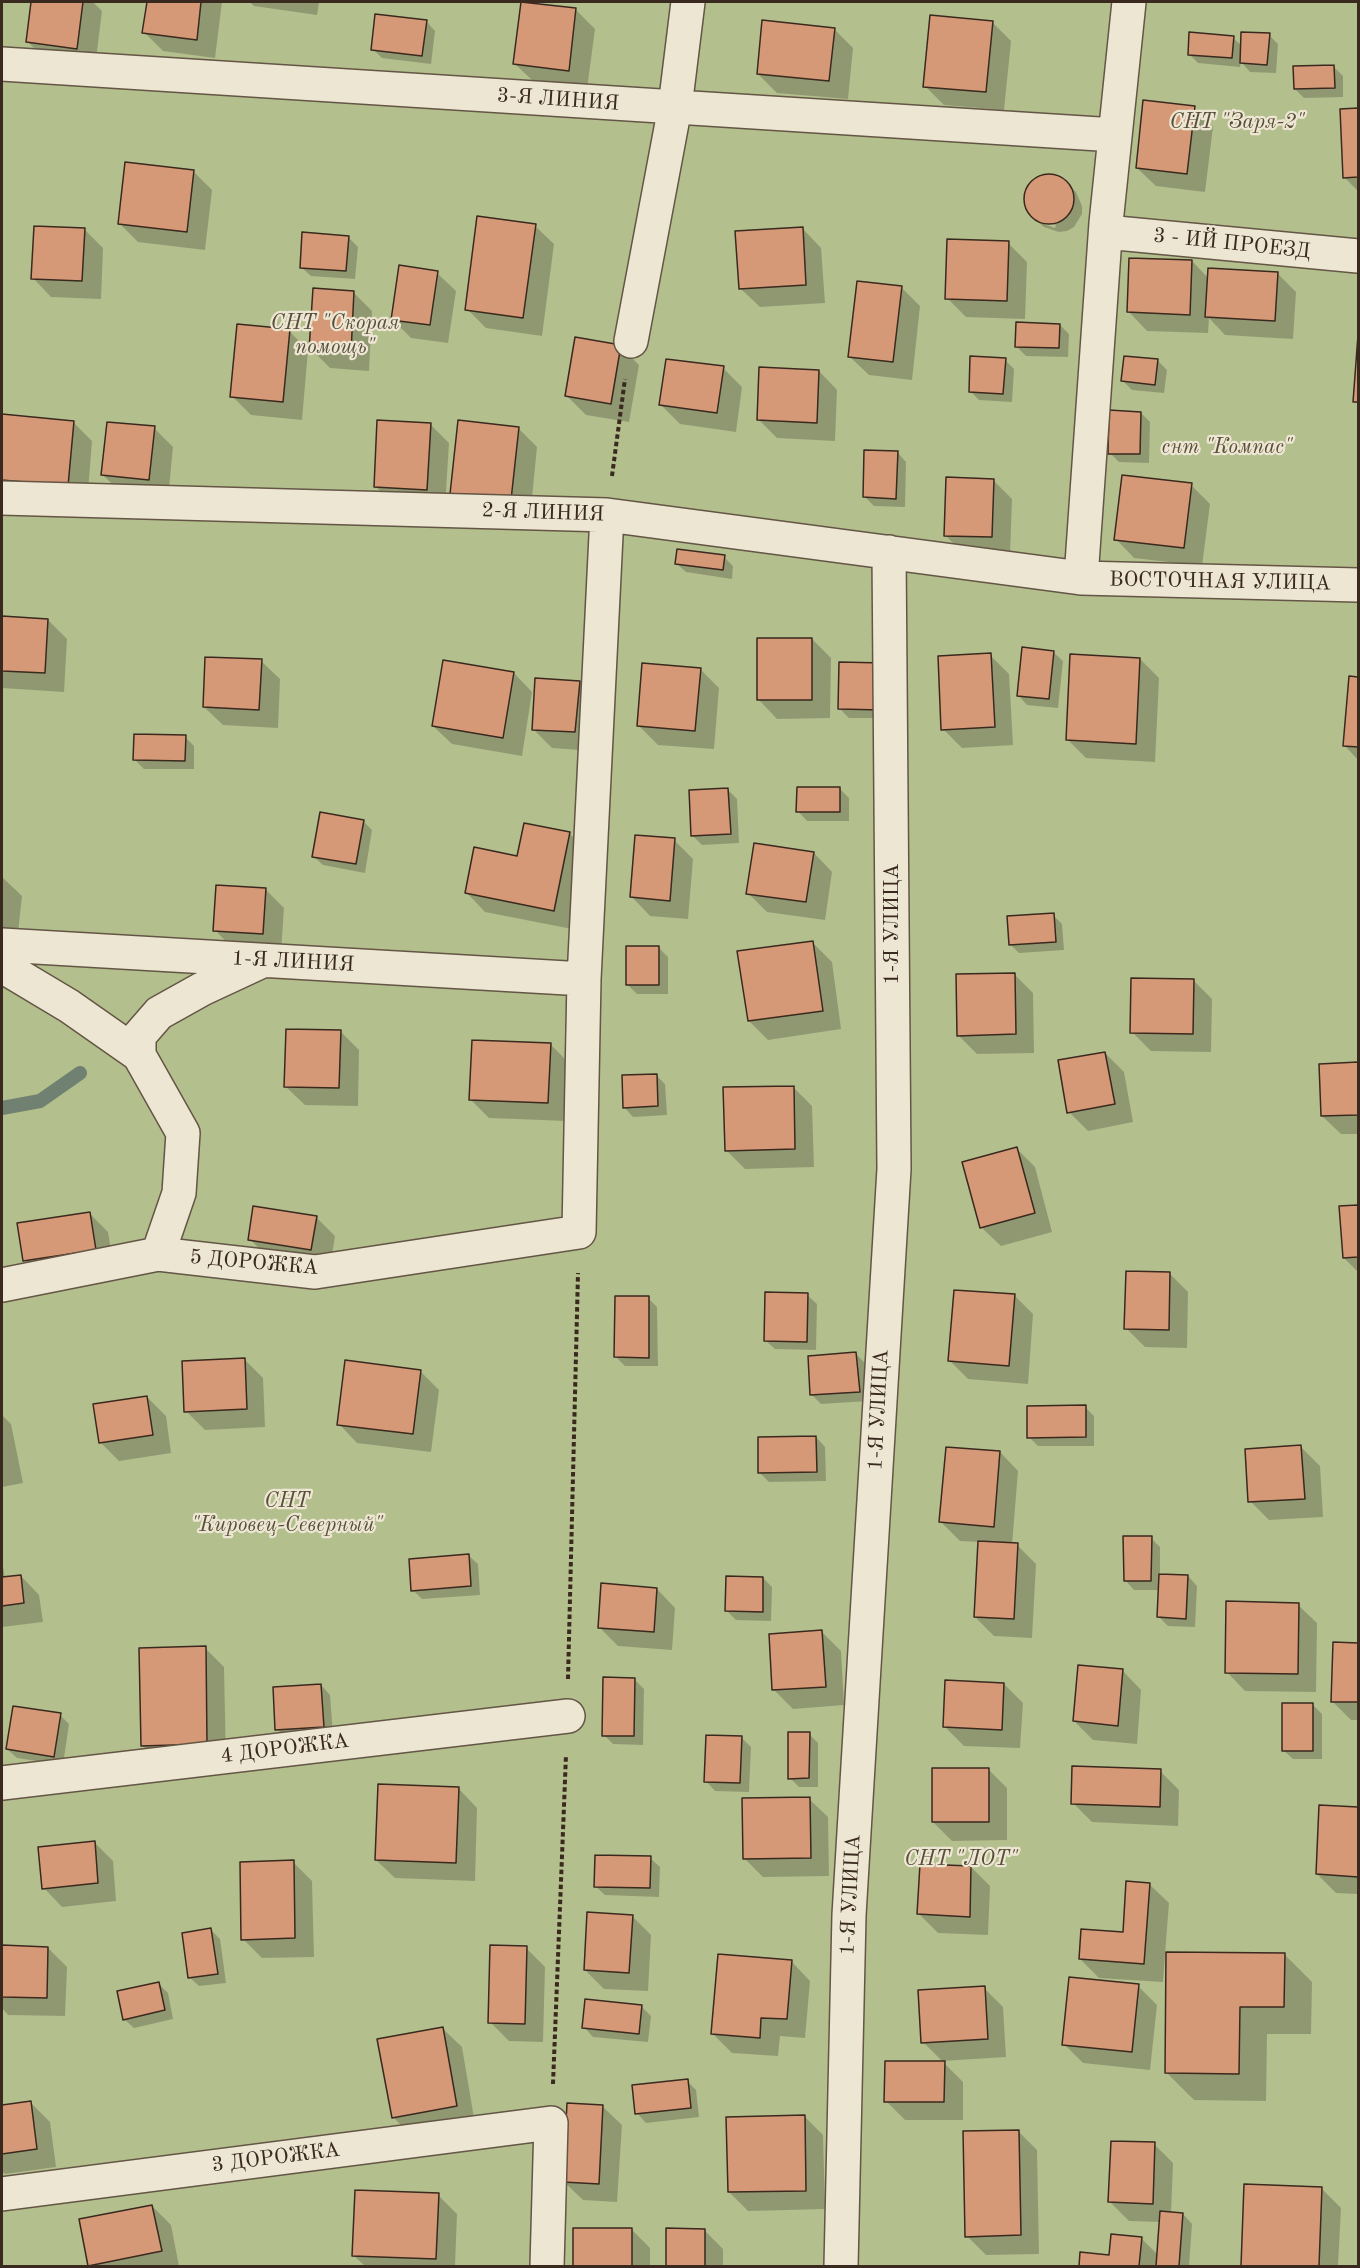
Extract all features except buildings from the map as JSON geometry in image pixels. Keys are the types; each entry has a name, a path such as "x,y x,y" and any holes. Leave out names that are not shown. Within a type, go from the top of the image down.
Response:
{"street":[{"path":"631,341 675,107 688,2"},
{"path":"1081,578 1106,232 1128,2"},
{"name":"3-Я ЛИНИЯ","path":"2,64 1115,135"},
{"name":"3 - ИЙ ПРОЕЗД","path":"1106,232 1359,256"},
{"name":"2-Я ЛИНИЯ","path":"2,498 607,515 1081,578"},
{"path":"584,979 607,515"},
{"name":"1-Я УЛИЦА","path":"841,2266 849,1915 894,1169 889,552"},
{"name":"ВОСТОЧНАЯ УЛИЦА","path":"1081,578 1359,585"},
{"name":"1-Я ЛИНИЯ","path":"2,945 584,979"},
{"path":"139,1055 139,1036 159,1012 264,960"},
{"path":"2,966 69,1006 139,1055 183,1133 179,1193 158,1254"},
{"name":"5 ДОРОЖКА","path":"2,1285 158,1254 315,1272 579,1232 584,979"},
{"name":"4 ДОРОЖКА","path":"2,1783 568,1716"},
{"name":"3 ДОРОЖКА","path":"2,2194 551,2123 547,2266"}],"path":[{"path":"607,515 631,341"}],"green space":[{"path":"2,2 1358,2 1358,2266 2,2266"}],"waterway":[{"path":"2,1108 40,1101 80,1073"}],"park label":[{"name":"СНТ \"Заря-2\"","path":"1237,122"},
{"name":"СНТ \"Скорая помощь\"","path":"335,335"},
{"name":"снт \"Компас\"","path":"1227,447"},
{"name":"СНТ \"Кировец-Северный\"","path":"287,1513"},
{"name":"СНТ \"ЛОТ\"","path":"961,1859"}]}
